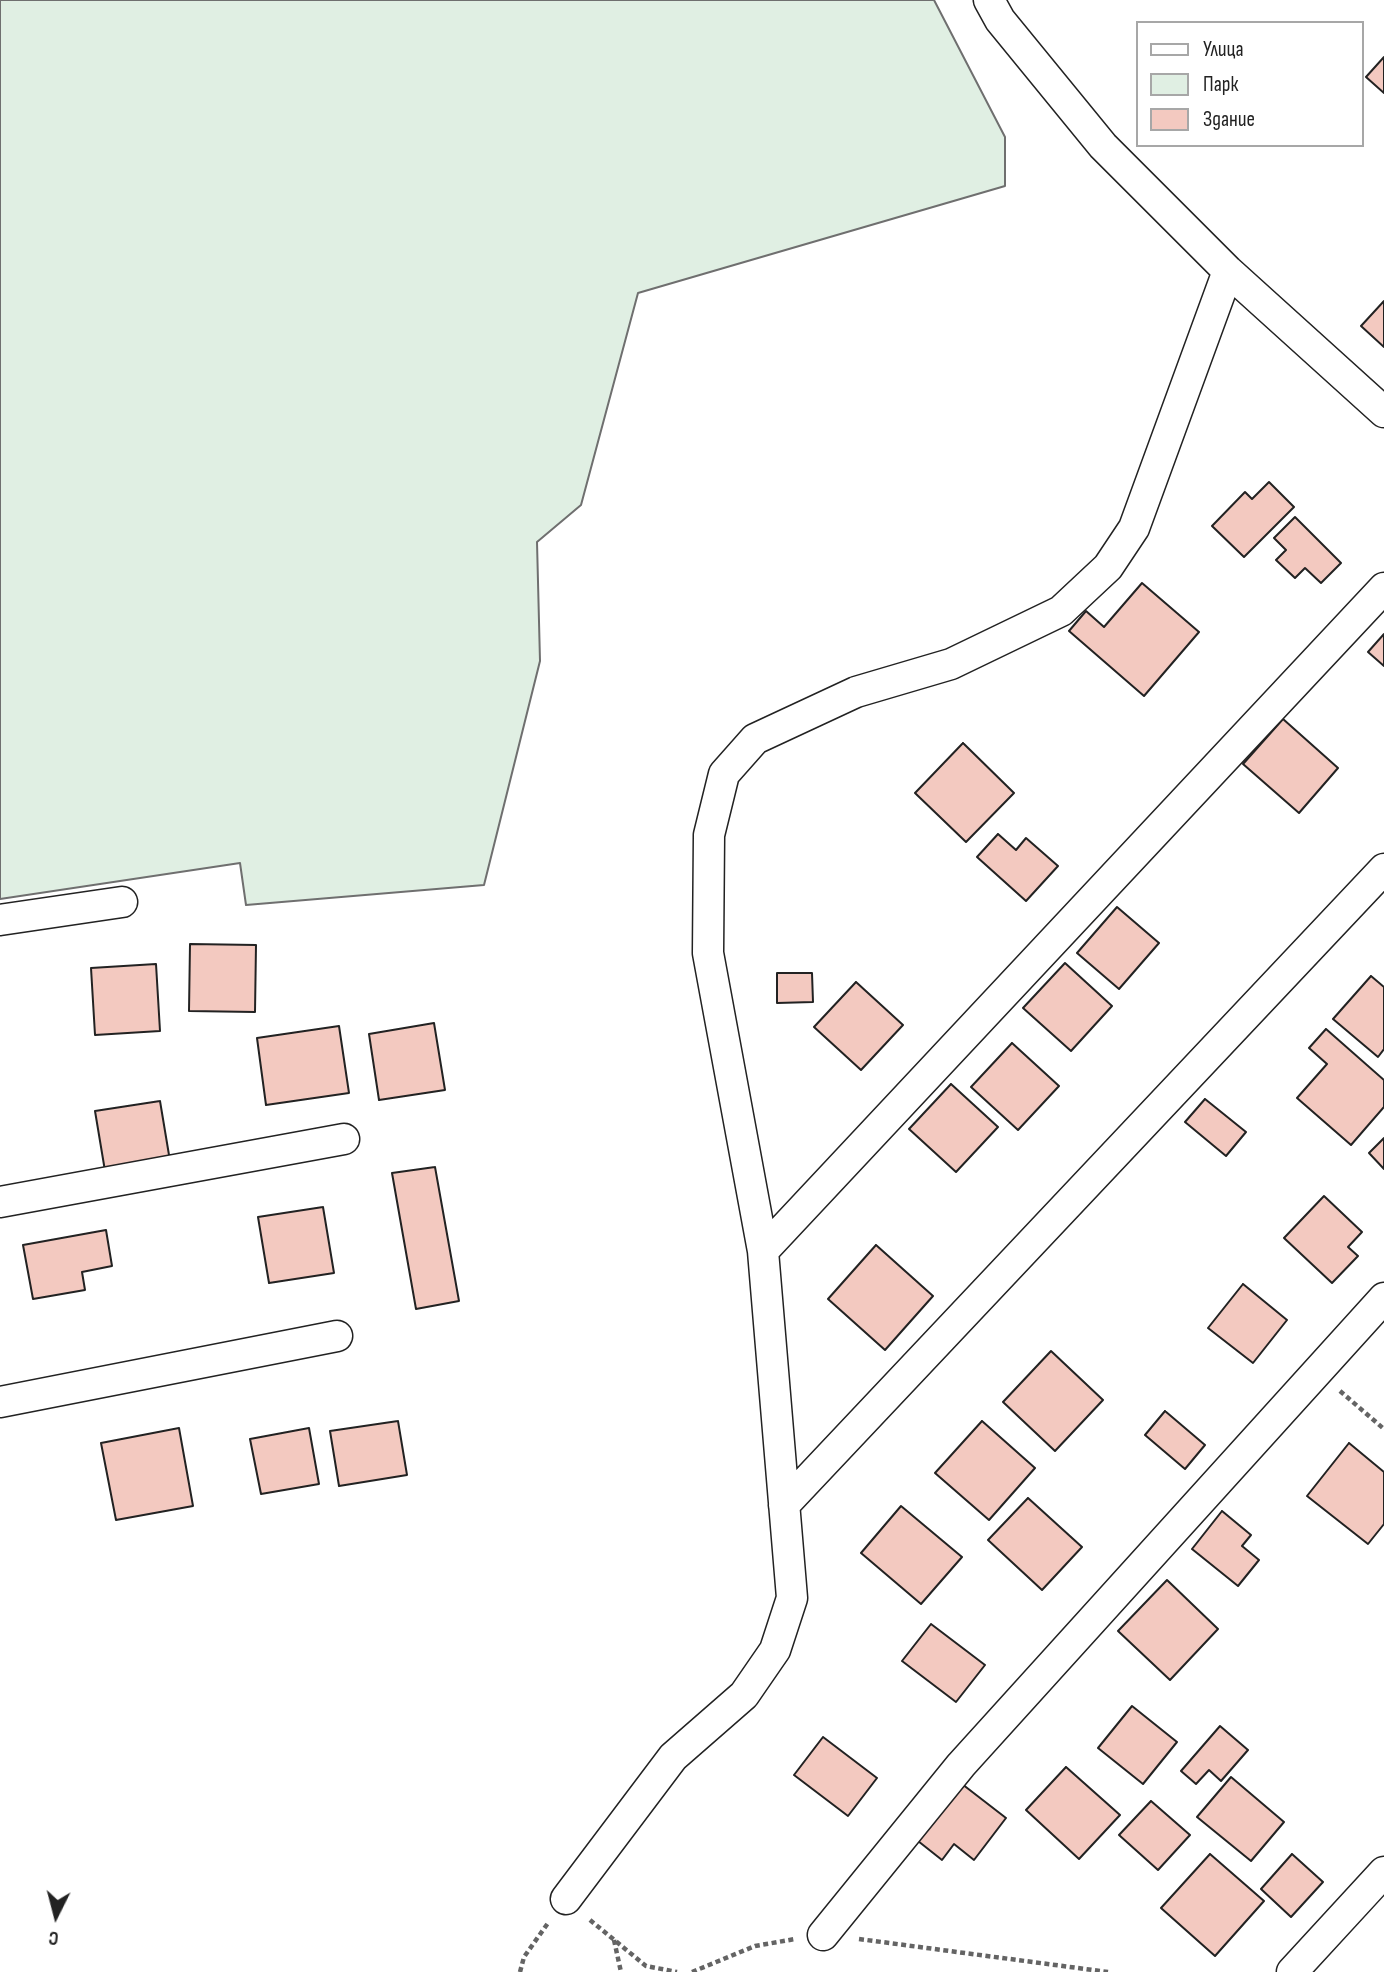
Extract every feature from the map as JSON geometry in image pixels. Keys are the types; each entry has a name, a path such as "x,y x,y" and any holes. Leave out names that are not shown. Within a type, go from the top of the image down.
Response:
{"street":[{"path":"989,0 1000,20 1103,146 1228,271 1384,412"},
{"path":"566,1899 673,1757 744,1695 775,1650 792,1598 763,1251 708,953 709,835 724,774 755,739 856,692 951,664 1061,611 1108,567 1134,528 1228,271"},
{"path":"763,1251 1384,589"},
{"path":"784,1505 1384,869"},
{"path":"0,920 122,902"},
{"path":"0,1202 344,1139"},
{"path":"823,1935 961,1765 1384,1298"},
{"path":"0,1402 337,1336"},
{"path":"1292,1972 1384,1872"}],"path":[{"path":"1317,1371 1384,1429"},
{"path":"520,1972 524,1957 566,1899 646,1966 677,1972"},
{"path":"692,1972 755,1946 823,1935 1108,1972"},
{"path":"613,1939 621,1972"}],"green space":[{"path":"0,0 934,0 1005,137 1005,186 638,293 581,505 537,542 540,661 484,885 246,905 240,863 0,899"}],"building":[{"path":"1384,57 1384,93 1366,77"},
{"path":"1384,301 1384,347 1361,326"},
{"path":"1269,482 1294,507 1244,557 1212,526 1245,492 1252,499"},
{"path":"1295,517 1341,563 1321,583 1305,568 1295,578 1276,560 1286,550 1274,538"},
{"path":"1142,583 1199,632 1144,696 1069,631 1086,611 1104,627"},
{"path":"1384,634 1384,666 1368,652"},
{"path":"1283,719 1338,768 1299,813 1243,764"},
{"path":"963,743 1014,793 966,842 915,793"},
{"path":"998,834 1016,850 1026,838 1058,866 1026,901 977,857"},
{"path":"1117,907 1159,943 1119,989 1077,953"},
{"path":"190,944 256,945 255,1012 189,1011"},
{"path":"1065,963 1112,1006 1071,1051 1023,1008"},
{"path":"156,964 160,1031 95,1035 91,968"},
{"path":"777,973 812,973 813,1002 777,1003"},
{"path":"1371,976 1384,987 1384,1049 1378,1057 1333,1019"},
{"path":"856,982 903,1025 861,1070 814,1027"},
{"path":"434,1023 445,1090 379,1100 369,1034"},
{"path":"339,1026 349,1093 266,1105 257,1038"},
{"path":"1326,1029 1384,1080 1384,1107 1351,1145 1297,1098 1327,1064 1309,1048"},
{"path":"1012,1043 1059,1086 1018,1130 971,1087"},
{"path":"951,1084 998,1127 956,1172 909,1129"},
{"path":"1205,1099 1246,1132 1226,1156 1185,1122"},
{"path":"160,1101 170,1161 105,1171 95,1111"},
{"path":"1384,1138 1384,1169 1369,1153"},
{"path":"435,1167 459,1301 416,1309 392,1173"},
{"path":"1324,1196 1362,1232 1348,1247 1358,1256 1332,1283 1284,1238"},
{"path":"323,1207 334,1273 269,1283 258,1217"},
{"path":"106,1230 112,1266 82,1272 85,1290 33,1299 23,1245"},
{"path":"876,1245 933,1296 885,1350 828,1299"},
{"path":"1243,1284 1287,1320 1253,1363 1208,1328"},
{"path":"1051,1351 1103,1400 1055,1451 1003,1402"},
{"path":"1165,1411 1205,1445 1185,1469 1145,1435"},
{"path":"398,1421 407,1475 339,1486 330,1431"},
{"path":"982,1421 1035,1468 989,1520 935,1473"},
{"path":"179,1428 193,1506 116,1520 101,1443"},
{"path":"309,1428 319,1484 261,1494 250,1439"},
{"path":"1349,1443 1384,1472 1384,1524 1368,1544 1307,1496"},
{"path":"1028,1498 1082,1547 1042,1590 988,1540"},
{"path":"901,1506 962,1557 921,1604 861,1553"},
{"path":"1222,1511 1251,1535 1242,1546 1259,1560 1238,1586 1192,1549"},
{"path":"1167,1580 1218,1629 1170,1680 1118,1631"},
{"path":"931,1624 985,1665 956,1702 902,1661"},
{"path":"1132,1706 1177,1742 1143,1784 1098,1748"},
{"path":"1220,1726 1248,1750 1221,1781 1209,1770 1196,1784 1181,1771"},
{"path":"823,1737 877,1778 848,1816 794,1775"},
{"path":"1066,1767 1120,1815 1079,1859 1026,1810"},
{"path":"1231,1777 1284,1822 1251,1861 1197,1817"},
{"path":"962,1784 1006,1818 974,1860 954,1844 942,1860 918,1841"},
{"path":"1151,1801 1190,1835 1158,1870 1119,1835"},
{"path":"1210,1854 1264,1901 1215,1956 1161,1908"},
{"path":"1292,1854 1323,1882 1291,1917 1261,1889"}]}
